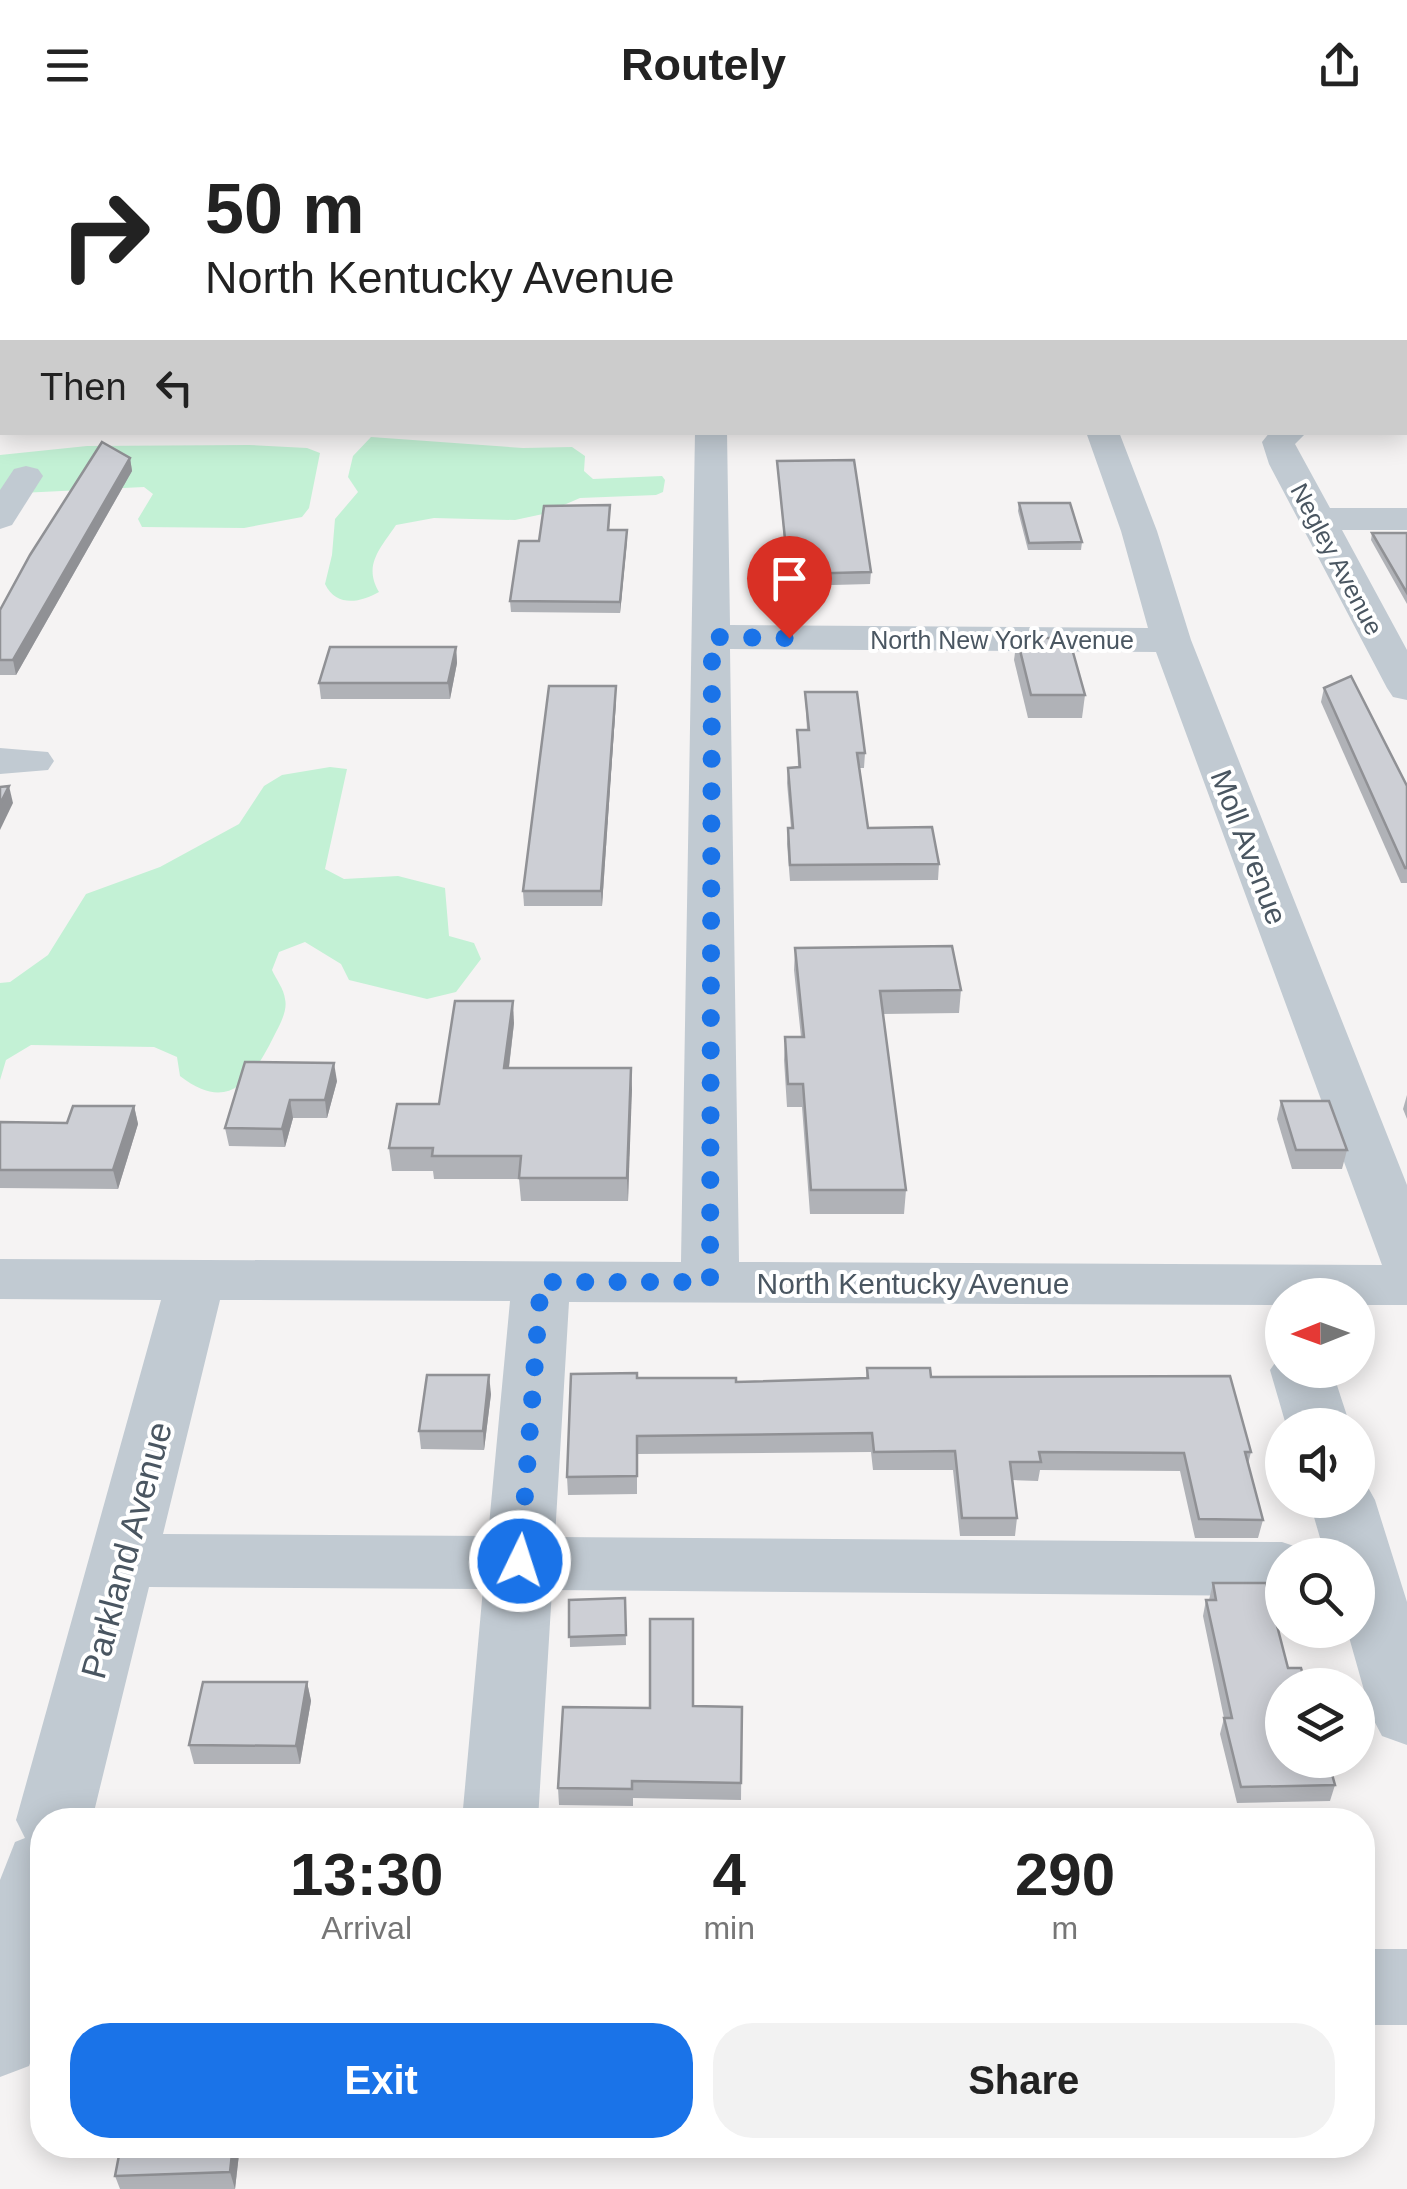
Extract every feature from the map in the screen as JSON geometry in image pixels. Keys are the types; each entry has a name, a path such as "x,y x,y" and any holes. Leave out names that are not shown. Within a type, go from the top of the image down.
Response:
{"street":[{"path":"710,1282 711,435"},
{"name":"Moll Avenue","path":"1103,435 1139,531 1172,640 1407,1258"},
{"name":"Negley Avenue","path":"1287,435 1278,442 1286,464 1391,630 1407,688"},
{"path":"0,518 26,476"},
{"path":"1319,519 1407,519"},
{"name":"North New York Avenue","path":"712,637 1172,640"},
{"name":"North Kentucky Avenue","path":"0,1279 710,1282 1265,1298"},
{"name":"Parkland Avenue","path":"57,1808 196,1280"},
{"path":"501,1808 541,1282"},
{"name":"North Kentucky Avenue","path":"1375,1289 1407,1286"},
{"path":"1351,1518 1376,1570 1407,1714"},
{"path":"125,1560 1265,1569"},
{"path":"0,2038 30,1915"},
{"path":"1375,1987 1407,1987"}],"green space":[{"path":"371,437 523,448 572,447 585,456 584,471 593,479 662,476 663,492 580,498 543,514 515,520 434,518 396,525 373,565 379,592 364,599 342,600 325,584 335,519 358,492 348,477 353,456"},
{"path":"87,446 307,448 320,453 309,508 302,517 244,528 142,527 138,519 153,494 144,487 0,494 0,455"},
{"path":"330,767 347,769 325,869 344,879 398,876 445,888 449,936 474,943 481,959 456,992 427,999 349,980 341,964 305,942 279,952 272,970 284,995 284,1013 257,1066 237,1087 212,1092 197,1087 180,1076 177,1057 154,1047 31,1045 6,1060 0,1080 0,983 10,982 48,955 86,894 160,867 239,824 264,786 282,775"}],"building":[{"path":"102,442 130,458 13,660 0,660 0,610"},
{"path":"854,460 871,572 796,574 791,539 785,539 777,461"},
{"path":"1019,503 1070,503 1082,542 1029,543"},
{"path":"610,505 608,530 627,530 620,602 510,601 519,541 539,541 544,506"},
{"path":"1372,533 1407,533 1407,593"},
{"path":"1017,638 1069,638 1085,695 1031,695"},
{"path":"330,647 456,647 448,683 319,683"},
{"path":"1351,676 1407,786 1407,868 1324,688"},
{"path":"549,686 616,686 601,891 523,891"},
{"path":"805,692 857,692 865,753 857,753 868,828 932,827 939,864 790,865 788,828 793,828 788,768 800,767 797,730 809,730"},
{"path":"9,786 0,804 0,787"},
{"path":"952,946 961,990 880,991 906,1190 811,1190 803,1084 788,1084 785,1037 804,1037 795,948"},
{"path":"455,1001 513,1001 504,1068 631,1068 627,1178 519,1178 521,1156 432,1156 433,1148 389,1148 397,1104 439,1104"},
{"path":"245,1062 334,1063 325,1100 290,1100 282,1129 225,1128"},
{"path":"1281,1101 1329,1101 1347,1150 1296,1150"},
{"path":"73,1106 134,1106 113,1170 0,1170 0,1122 67,1123"},
{"path":"867,1368 930,1368 931,1377 1230,1376 1251,1452 1245,1452 1263,1520 1199,1519 1184,1453 1039,1452 1041,1462 1010,1462 1017,1518 962,1518 955,1451 874,1452 872,1433 637,1436 637,1476 567,1477 571,1374 637,1373 637,1378 736,1378 736,1382 868,1378"},
{"path":"427,1375 489,1375 483,1431 419,1431"},
{"path":"1213,1583 1265,1583 1265,1648 1283,1648 1288,1668 1265,1668 1265,1778 1333,1778 1335,1785 1241,1787 1224,1718 1232,1718 1206,1600 1216,1600"},
{"path":"625,1598 626,1635 569,1637 569,1600"},
{"path":"650,1619 693,1619 693,1706 742,1707 741,1783 632,1781 632,1789 558,1788 563,1707 650,1708"},
{"path":"203,1682 307,1682 296,1746 189,1745"},
{"path":"118,2158 232,2158 230,2172 115,2176"}],"route":[{"path":"520,1561 541,1282 710,1282 712,637 789,638"}]}
